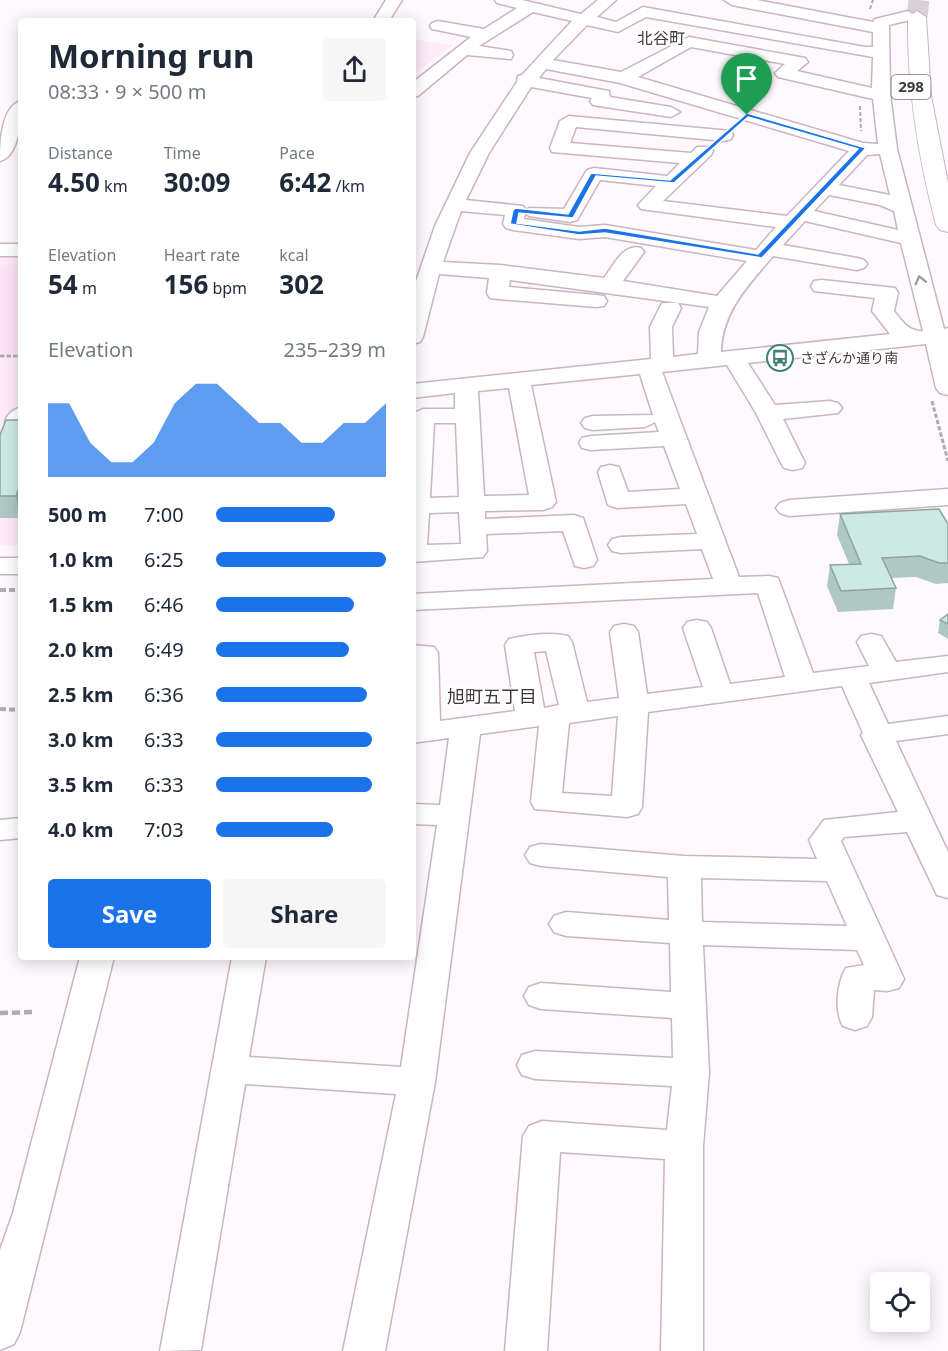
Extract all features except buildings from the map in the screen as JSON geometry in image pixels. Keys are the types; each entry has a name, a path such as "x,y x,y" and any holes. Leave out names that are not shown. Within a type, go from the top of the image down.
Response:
{"highway":[{"name":"298","path":"916,8 921,104 940,174 948,225"}],"street":[{"path":"383,18 394,0"},
{"path":"503,0 618,27 643,12"},
{"path":"732,0 881,29"},
{"path":"416,323 434,258 455,205 483,148 524,80 582,20 605,2 643,12 881,52"},
{"path":"416,89 463,49 530,7"},
{"path":"916,8 881,22 881,94 888,149 932,337 948,388"},
{"path":"438,34 456,29 485,34"},
{"path":"623,78 689,42 799,62 784,73 859,92 881,94"},
{"path":"463,49 505,55"},
{"path":"548,56 601,58"},
{"path":"548,56 862,148 888,149"},
{"path":"524,80 603,95 599,101 671,112"},
{"path":"0,99 18,103"},
{"path":"0,155 18,111"},
{"path":"747,115 648,205 796,218 890,236 910,237"},
{"path":"696,159 559,148 569,121 724,135"},
{"path":"709,360 710,332 722,303 763,253 862,148"},
{"path":"455,205 570,216 594,174 672,182"},
{"path":"825,188 886,200 903,208"},
{"path":"516,210 513,224 579,233 605,231 857,264"},
{"path":"0,250 18,250"},
{"path":"604,293 634,252"},
{"path":"434,258 500,271 549,277 604,293"},
{"path":"434,258 563,260 549,277"},
{"path":"500,271 498,293 604,293 722,303"},
{"path":"822,286 887,293 883,311 897,329 932,337"},
{"path":"670,308 661,327 656,365 669,429 729,585"},
{"path":"416,391 932,337"},
{"path":"733,357 768,413 793,463"},
{"path":"472,516 543,502 519,381"},
{"path":"416,554 474,551 466,386"},
{"path":"768,413 830,408"},
{"path":"0,411 18,412"},
{"path":"18,415 13,420 13,428 18,430"},
{"path":"416,525 423,416 468,416"},
{"path":"592,433 669,429"},
{"path":"610,472 616,500 694,496"},
{"path":"789,508 948,496"},
{"path":"418,506 472,516 574,523 584,560"},
{"path":"621,545 711,541"},
{"path":"0,566 18,566"},
{"path":"416,602 769,584 801,681"},
{"path":"698,628 718,692"},
{"path":"554,714 546,801 627,807 634,703 624,632"},
{"path":"871,642 886,671"},
{"path":"416,653 424,652 419,733 801,681 852,677 948,664"},
{"path":"852,677 876,735 948,886"},
{"path":"364,1351 417,1082 466,726"},
{"path":"876,735 948,726"},
{"path":"416,814 454,816"},
{"path":"855,1017 858,977 887,979 825,840 835,827 918,821"},
{"path":"0,830 18,828"},
{"path":"541,855 684,867 840,870"},
{"path":"682,1351 684,1146 691,1073 684,867"},
{"path":"566,924 688,933 870,939"},
{"path":"0,1332 12,1232 34,1202 97,960"},
{"path":"179,1351 248,960"},
{"path":"541,996 689,1006"},
{"path":"535,1065 691,1073"},
{"path":"229,1069 417,1082"},
{"path":"526,1351 542,1136 684,1146"}],"path":[{"path":"0,356 18,356"},
{"path":"0,590 18,590"},
{"path":"0,709 18,710"},
{"path":"0,1013 33,1012"}],"shaded area":[{"path":"416,39 452,45 416,74"},
{"path":"0,256 18,256 18,546 0,545"},
{"path":"18,264 18,353 0,353 0,265"}],"tunnel":[{"path":"917,17 919,0"}],"place":[{"name":"さざんか通り南","path":"780,358"}],"district":[{"name":"北谷町","path":"661,38"},
{"name":"旭町五丁目","path":"492,697"}],"route":[{"path":"747,115 862,148 760,257 605,231 579,233 513,224 516,210 570,216 594,174 672,182 747,115"}]}
